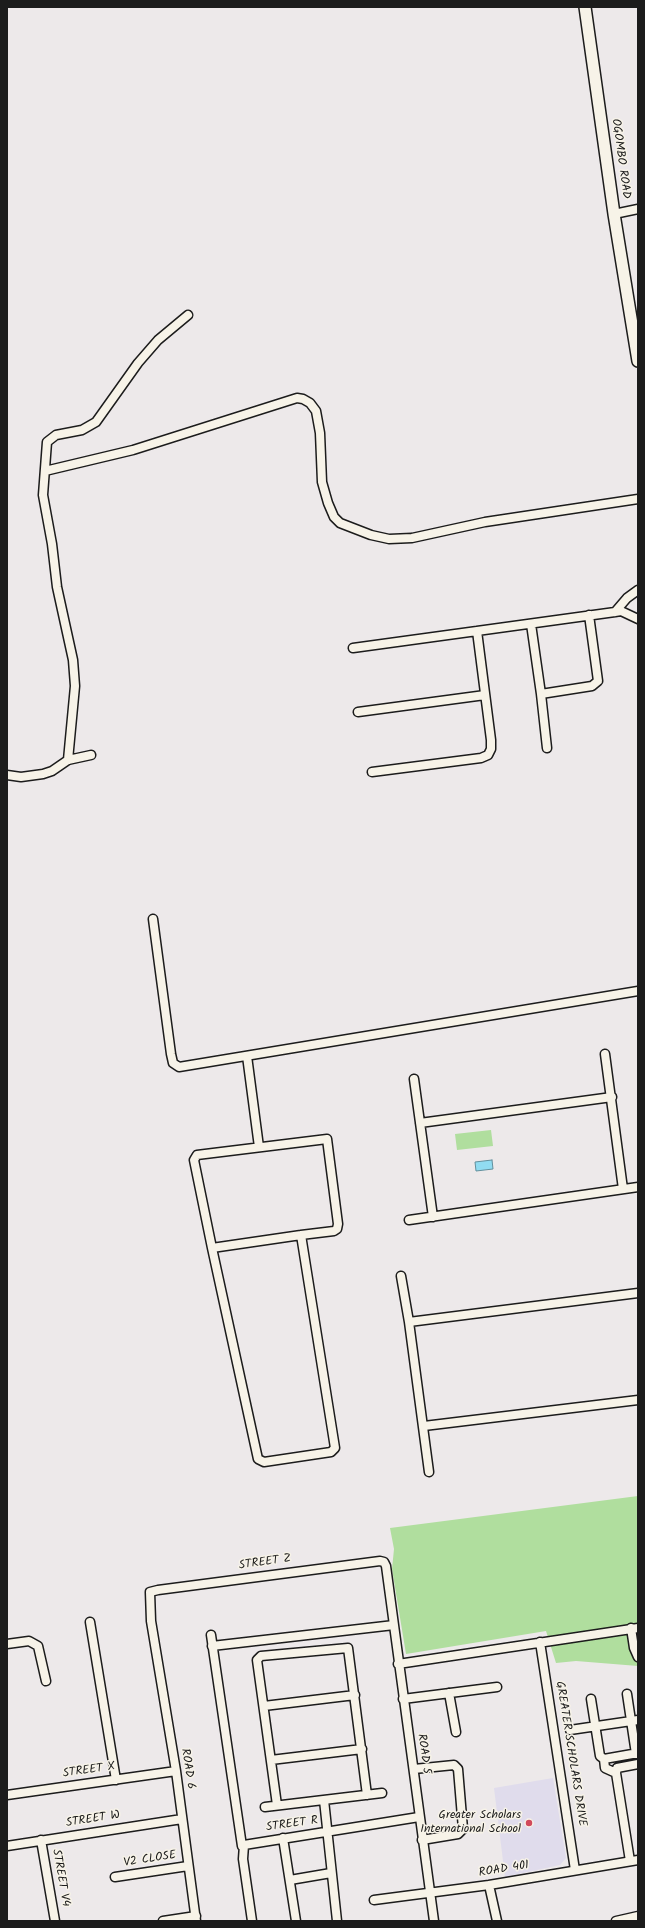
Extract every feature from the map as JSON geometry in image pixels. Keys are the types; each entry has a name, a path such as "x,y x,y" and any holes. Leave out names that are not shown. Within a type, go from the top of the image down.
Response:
{"main road":[{"name":"OGOMBO ROAD","path":"585,7 614,214 638,361"}],"street":[{"path":"614,214 638,209"},
{"path":"68,760 75,686 73,660 57,587 52,544 43,496 45,451 47,442 49,438 62,433 82,430 96,422 138,363 158,340 188,316"},
{"path":"45,471 133,450 297,398 303,399 310,403 316,411 320,433 322,482 334,517 340,523 366,533 389,539 412,538 485,522 638,499"},
{"path":"615,612 627,598 638,590"},
{"path":"353,648 621,611 638,619"},
{"path":"541,694 596,684 598,677 589,615"},
{"path":"531,624 548,748"},
{"path":"372,772 481,758 488,755 491,749 491,740 478,631"},
{"path":"358,712 485,694"},
{"path":"7,775 21,777 43,774 52,771 68,760 91,755"},
{"path":"153,919 170,1045 175,1065 182,1067 638,991"},
{"path":"605,1054 612,1097 622,1189"},
{"path":"247,1056 259,1147"},
{"path":"414,1079 433,1217"},
{"path":"420,1123 612,1097"},
{"path":"212,1248 301,1235 334,1231 337,1229 338,1224 328,1141 325,1138 197,1155 194,1160 212,1248 258,1459 264,1462 331,1452 335,1448 301,1235"},
{"path":"409,1220 638,1187"},
{"path":"401,1276 424,1426 429,1472"},
{"path":"409,1322 638,1293"},
{"path":"424,1426 638,1400"},
{"name":"STREET Z","path":"151,1621 149,1594 151,1591 343,1565 380,1561 384,1562 390,1590"},
{"name":"ROAD 5","path":"390,1590 398,1664 434,1921"},
{"name":"ROAD 6","path":"151,1621 176,1771 196,1918"},
{"path":"90,1622 116,1780"},
{"path":"212,1646 394,1625"},
{"path":"398,1664 634,1628 634,1648 638,1657"},
{"path":"211,1635 252,1921"},
{"path":"7,1644 29,1641 38,1646 46,1681"},
{"name":"GREATER SCHOLARS DRIVE","path":"540,1642 575,1870"},
{"path":"277,1805 257,1660 260,1656 345,1646 349,1650 367,1795"},
{"path":"403,1699 497,1687"},
{"path":"449,1693 456,1732"},
{"path":"604,1759 637,1753 634,1720 627,1694"},
{"path":"264,1706 355,1695"},
{"path":"591,1699 600,1756 604,1759 605,1768 616,1773"},
{"path":"570,1730 634,1720"},
{"path":"271,1760 362,1749"},
{"path":"634,1861 616,1773 617,1768 638,1764"},
{"path":"414,1770 454,1765 458,1769 463,1828 458,1834 422,1840"},
{"name":"STREET X","path":"7,1796 176,1771"},
{"path":"265,1807 382,1793"},
{"path":"324,1800 337,1921"},
{"name":"STREET R","path":"242,1846 283,1838 420,1817"},
{"name":"STREET W","path":"7,1846 182,1819"},
{"path":"283,1838 296,1921"},
{"name":"STREET V4","path":"41,1840 55,1921"},
{"name":"ROAD 401","path":"374,1900 489,1885 634,1861"},
{"name":"V2 CLOSE","path":"115,1877 188,1866"},
{"path":"290,1880 332,1873"},
{"path":"489,1885 497,1921"},
{"path":"616,1921 638,1916"},
{"path":"163,1921 196,1918"}],"shaded area":[{"name":"Greater Scholars International School","path":"553,1778 566,1858 560,1865 505,1877 494,1788"}],"green space":[{"path":"491,1130 493,1146 457,1150 455,1134"},
{"path":"638,1496 638,1666 576,1661 556,1663 546,1631 406,1654 392,1569 394,1549 390,1528"}],"water":[{"path":"492,1160 493,1169 476,1171 475,1162"}],"place":[{"name":"Greater Scholars International School","path":"529,1823"}]}
